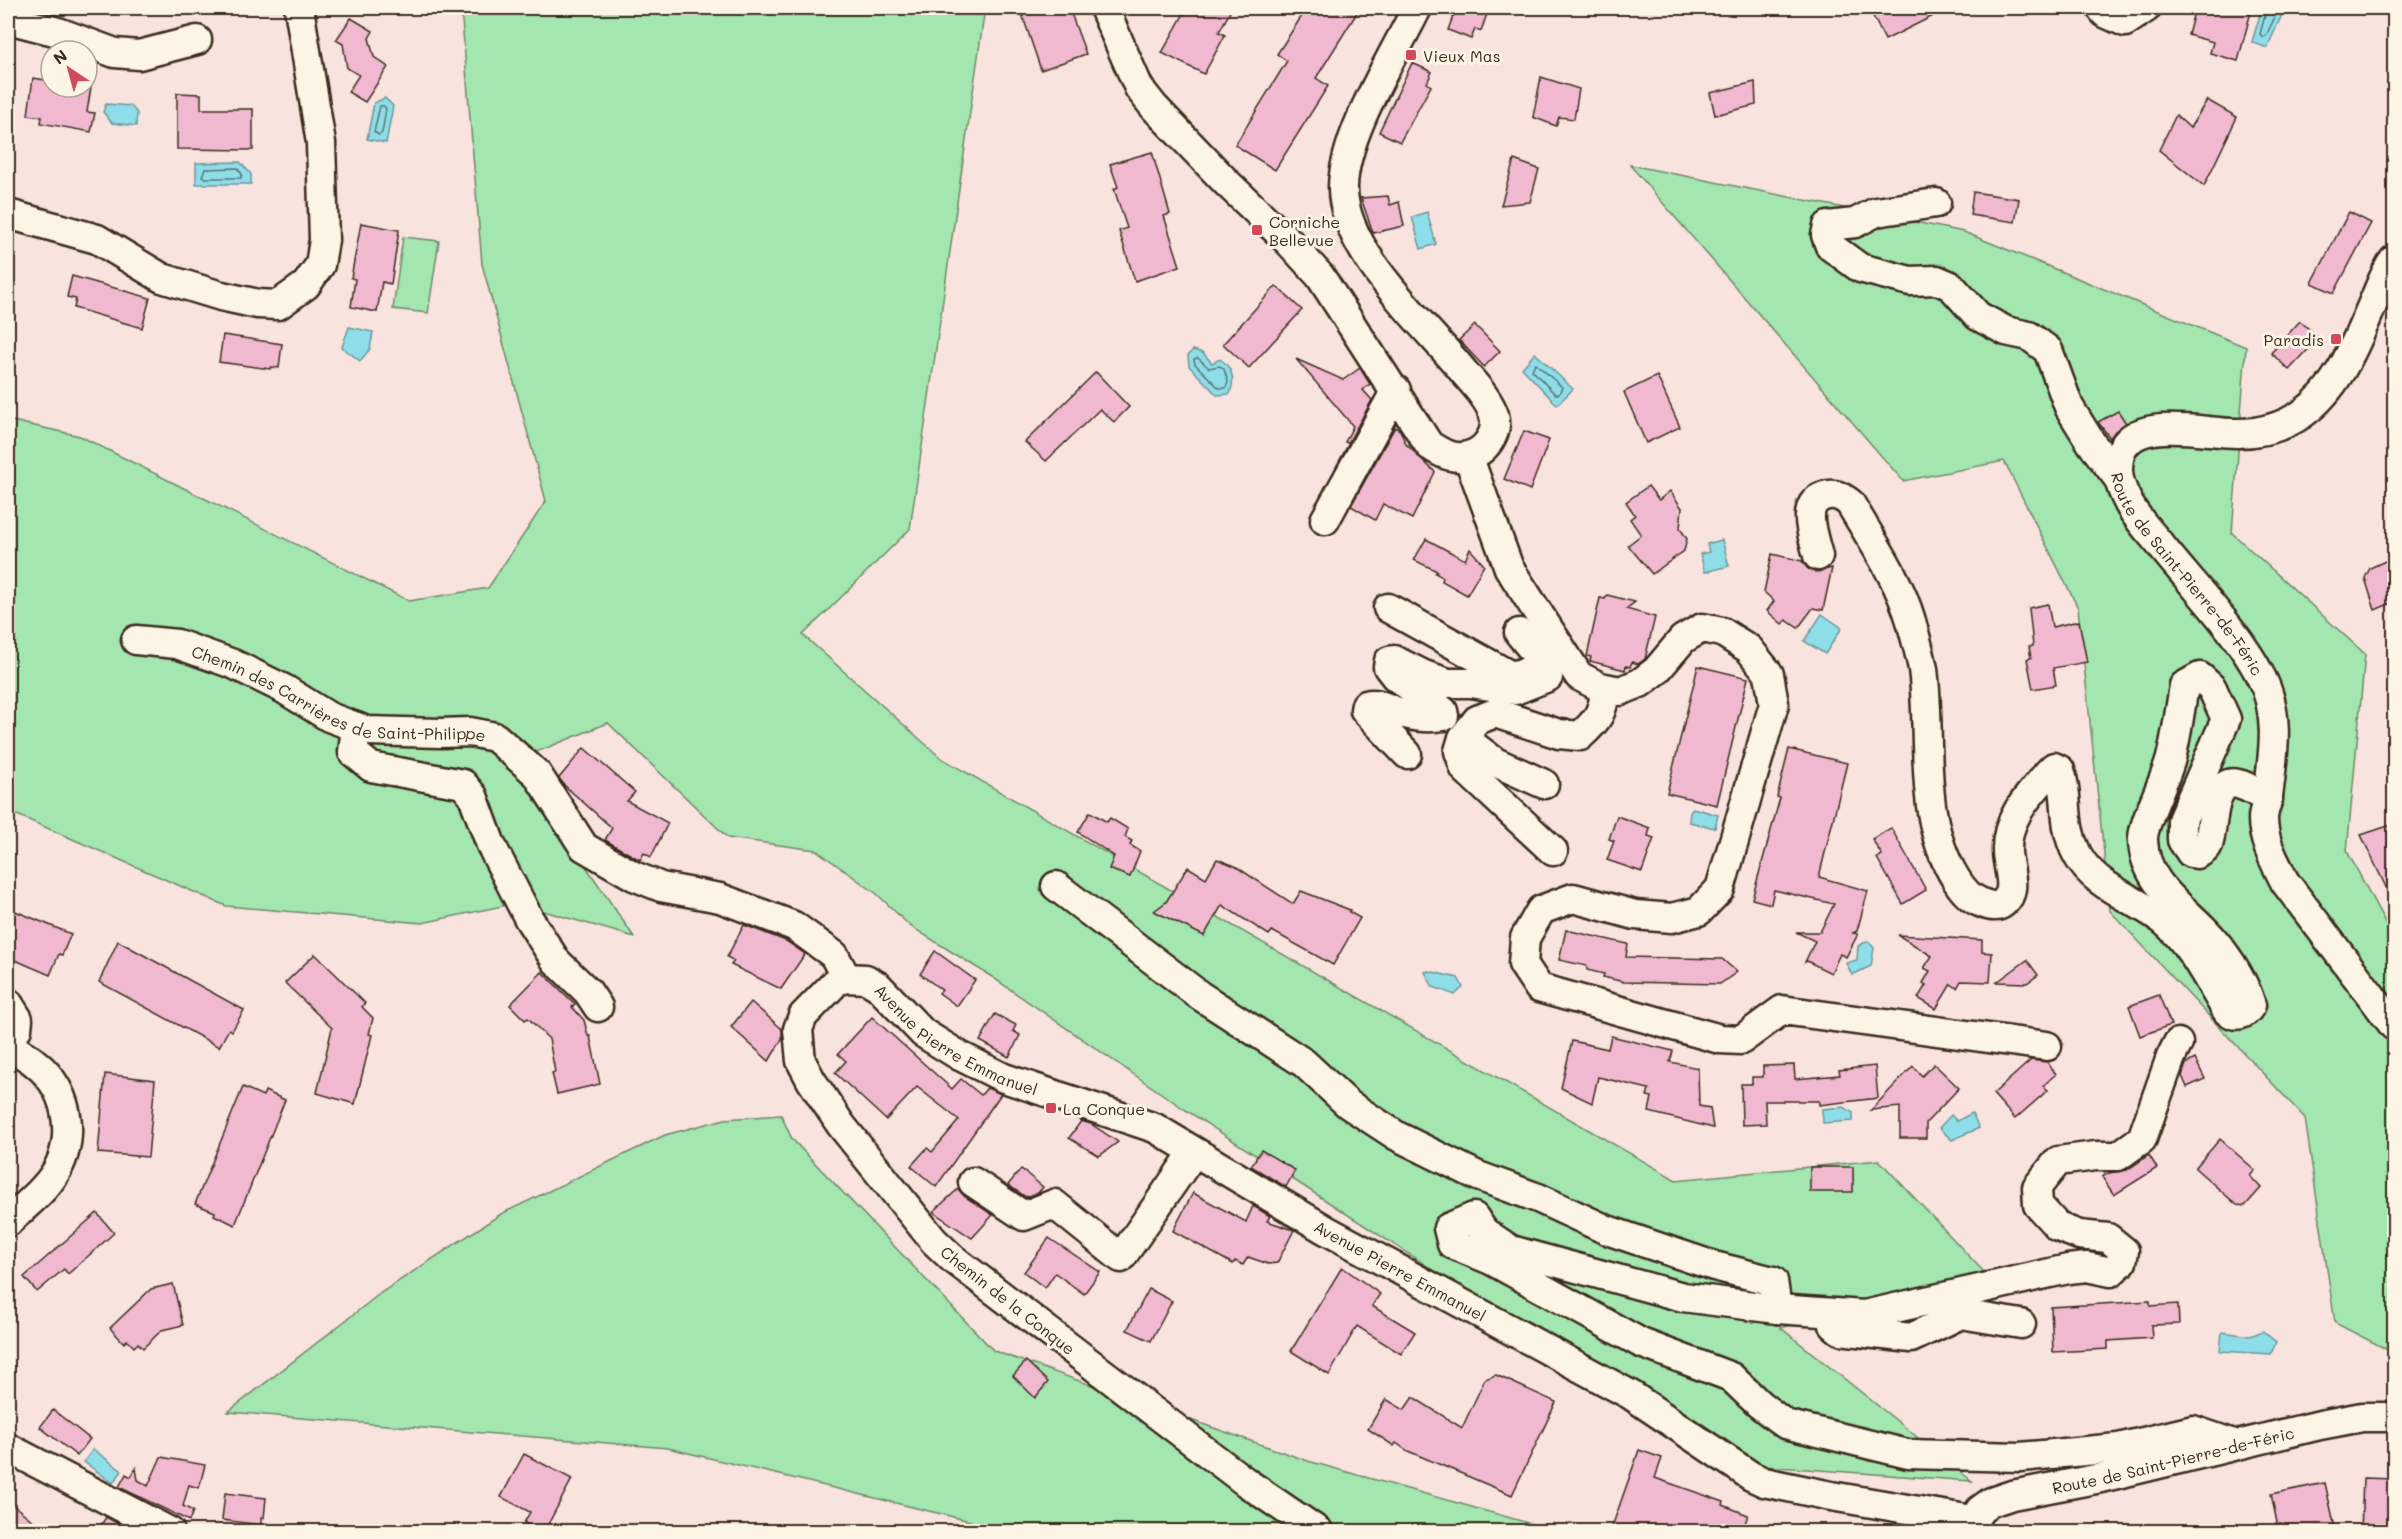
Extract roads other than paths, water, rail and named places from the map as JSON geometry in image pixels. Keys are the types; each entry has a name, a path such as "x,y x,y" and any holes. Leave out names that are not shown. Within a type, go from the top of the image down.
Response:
{"street":[{"path":"8,214 97,239 162,278 221,296 258,304 279,305 306,285 320,266 324,240 321,143 299,8"},
{"path":"1104,8 1139,88 1154,107 1320,276 1430,445 1453,457 1468,456 1491,440 1496,428 1494,415 1486,400 1467,376 1376,270 1360,246 1348,218 1343,188 1347,155 1361,118 1417,8"},
{"path":"2101,8 2105,14 2125,22 2146,8"},
{"path":"8,19 58,32 116,53 140,55 197,40"},
{"path":"1936,203 1876,212 1855,223 1828,226 1826,235 1830,246 1860,268 1910,281 1937,280 1951,286 1977,316 2006,332 2029,336 2048,351 2069,407 2092,444 2118,478"},
{"name":"Route de Saint-Pierre-de-Féric","path":"2394,260 2335,381 2321,398 2302,414 2279,428 2239,433 2163,429 2145,431 2131,437 2122,448 2117,462 2118,478 2131,508 2244,648 2261,677 2271,701 2275,728 2268,799 2263,817 2266,840 2285,882 2394,1026"},
{"path":"1325,520 1396,390"},
{"path":"1407,754 1391,734 1365,710 1366,705 1376,702 1403,714 1444,716 1443,711 1395,676 1388,667 1389,661 1394,660 1424,675 1448,683 1471,683 1515,690 1548,677 1554,661 1509,568 1468,456"},
{"path":"1818,556 1809,514 1811,505 1818,498 1833,494 1843,497 1850,503 1896,584 1910,618 1923,669 1930,799 1938,838 1949,867 1962,889 1976,901 1989,906 2001,905 2010,897 2012,882 2007,852 2009,829 2016,813 2054,767 2060,770 2063,778 2067,830 2078,856 2097,879 2165,922 2195,959 2227,1011 2233,1015 2241,1015 2247,1012 2251,1005 2247,991 2228,958 2211,937 2154,879 2144,858 2142,837 2171,758 2184,686 2200,677 2212,688 2226,719 2182,820 2182,840 2186,847 2192,853 2197,854 2208,846 2218,794 2223,787 2238,784 2268,799"},
{"path":"1388,608 1511,676 1554,661"},
{"path":"1519,633 1537,655 1554,661 1606,688 1620,691 1640,683 1656,672 1683,639 1702,628 1722,632 1749,649 1769,674 1774,704 1720,889 1699,911 1672,918 1635,915 1573,898 1541,910 1525,938 1523,964 1539,988 1720,1039 1741,1040 1782,1010 2047,1046"},
{"name":"Chemin des Carrières de Saint-Philippe","path":"136,640 177,644 233,664 284,689 329,717 367,731 440,734 470,732 495,737 537,774 584,847 634,876 661,887 720,898 794,926 834,955 846,978"},
{"path":"1553,851 1466,769 1459,751 1463,738 1478,720 1495,713 1559,734 1580,736 1596,722 1602,710 1606,688"},
{"path":"356,727 352,752 371,767 447,779 463,784 473,796 491,844 530,919 556,961 588,992 598,1007"},
{"path":"1463,738 1495,762 1544,784"},
{"path":"1056,886 1199,995 1304,1063 1348,1104 1397,1136 1479,1176 1538,1198 1607,1230 1714,1266 1773,1281 1777,1309"},
{"name":"Avenue Pierre Emmanuel","path":"846,978 866,979 878,986 923,1033 960,1056 1004,1078 1155,1128 1326,1230 1632,1395 1751,1476 1764,1482 1969,1526"},
{"name":"Chemin de la Conque","path":"846,978 829,987 803,1016 798,1029 801,1061 811,1080 842,1125 934,1241 952,1258 1166,1422 1247,1483 1319,1532"},
{"path":"8,1003 18,1019 17,1029 8,1044 36,1063 51,1079 67,1113 68,1138 62,1160 48,1183 8,1222"},
{"path":"2178,1043 2171,1056 2142,1140 2118,1156 2096,1156 2058,1161 2037,1187 2038,1205 2058,1227 2079,1235 2109,1238 2124,1251 2122,1262 2111,1272 2087,1268 2068,1269 1864,1315 1777,1309 1683,1297 1511,1250 1484,1232 1474,1217 1448,1228 1452,1244 1491,1260 1641,1343 1731,1377 1759,1404 1785,1424 1908,1454 2031,1456 2118,1448 2193,1430 2237,1445"},
{"path":"974,1182 1024,1216 1054,1204 1121,1258 1194,1152"},
{"path":"1819,1312 1840,1330 1884,1337 1911,1338 1961,1314 2021,1324"},
{"name":"Route de Saint-Pierre-de-Féric","path":"1969,1526 1980,1510 1991,1502 2012,1495 2101,1478 2320,1425 2362,1418 2394,1417"},
{"path":"9,1452 170,1532"}],"water":[{"path":"2262,8 2285,8 2267,48 2252,42"},
{"path":"385,98 393,106 386,143 367,139 374,103"},
{"path":"106,104 131,106 137,113 136,126 112,123 103,112"},
{"path":"240,162 251,174 251,184 196,184 196,163"},
{"path":"1427,212 1436,244 1421,249 1412,217"},
{"path":"349,327 373,332 370,349 360,361 342,347"},
{"path":"1193,350 1203,353 1212,363 1220,359 1228,366 1232,379 1230,394 1217,395 1189,366 1188,355"},
{"path":"1535,353 1573,389 1557,405 1522,368"},
{"path":"1722,540 1729,566 1705,572 1700,554 1709,552 1707,544"},
{"path":"1822,614 1842,628 1825,654 1804,641"},
{"path":"1693,808 1718,815 1715,828 1689,822"},
{"path":"1868,941 1874,948 1871,966 1852,975 1846,963 1857,960 1858,946"},
{"path":"1425,972 1458,978 1463,987 1455,995 1433,987"},
{"path":"1844,1107 1853,1113 1853,1121 1823,1123 1822,1109"},
{"path":"1972,1113 1979,1128 1952,1140 1939,1128 1951,1115 1957,1121"},
{"path":"2263,1331 2276,1342 2271,1354 2220,1351 2222,1332 2250,1336"},
{"path":"93,1449 122,1471 113,1483 84,1462"}],"place":[{"name":"Vieux Mas","path":"1411,55"},
{"name":"Corniche Bellevue","path":"1257,230"},
{"name":"Paradis","path":"2336,339"},
{"name":"La Conque","path":"1051,1108"}]}
